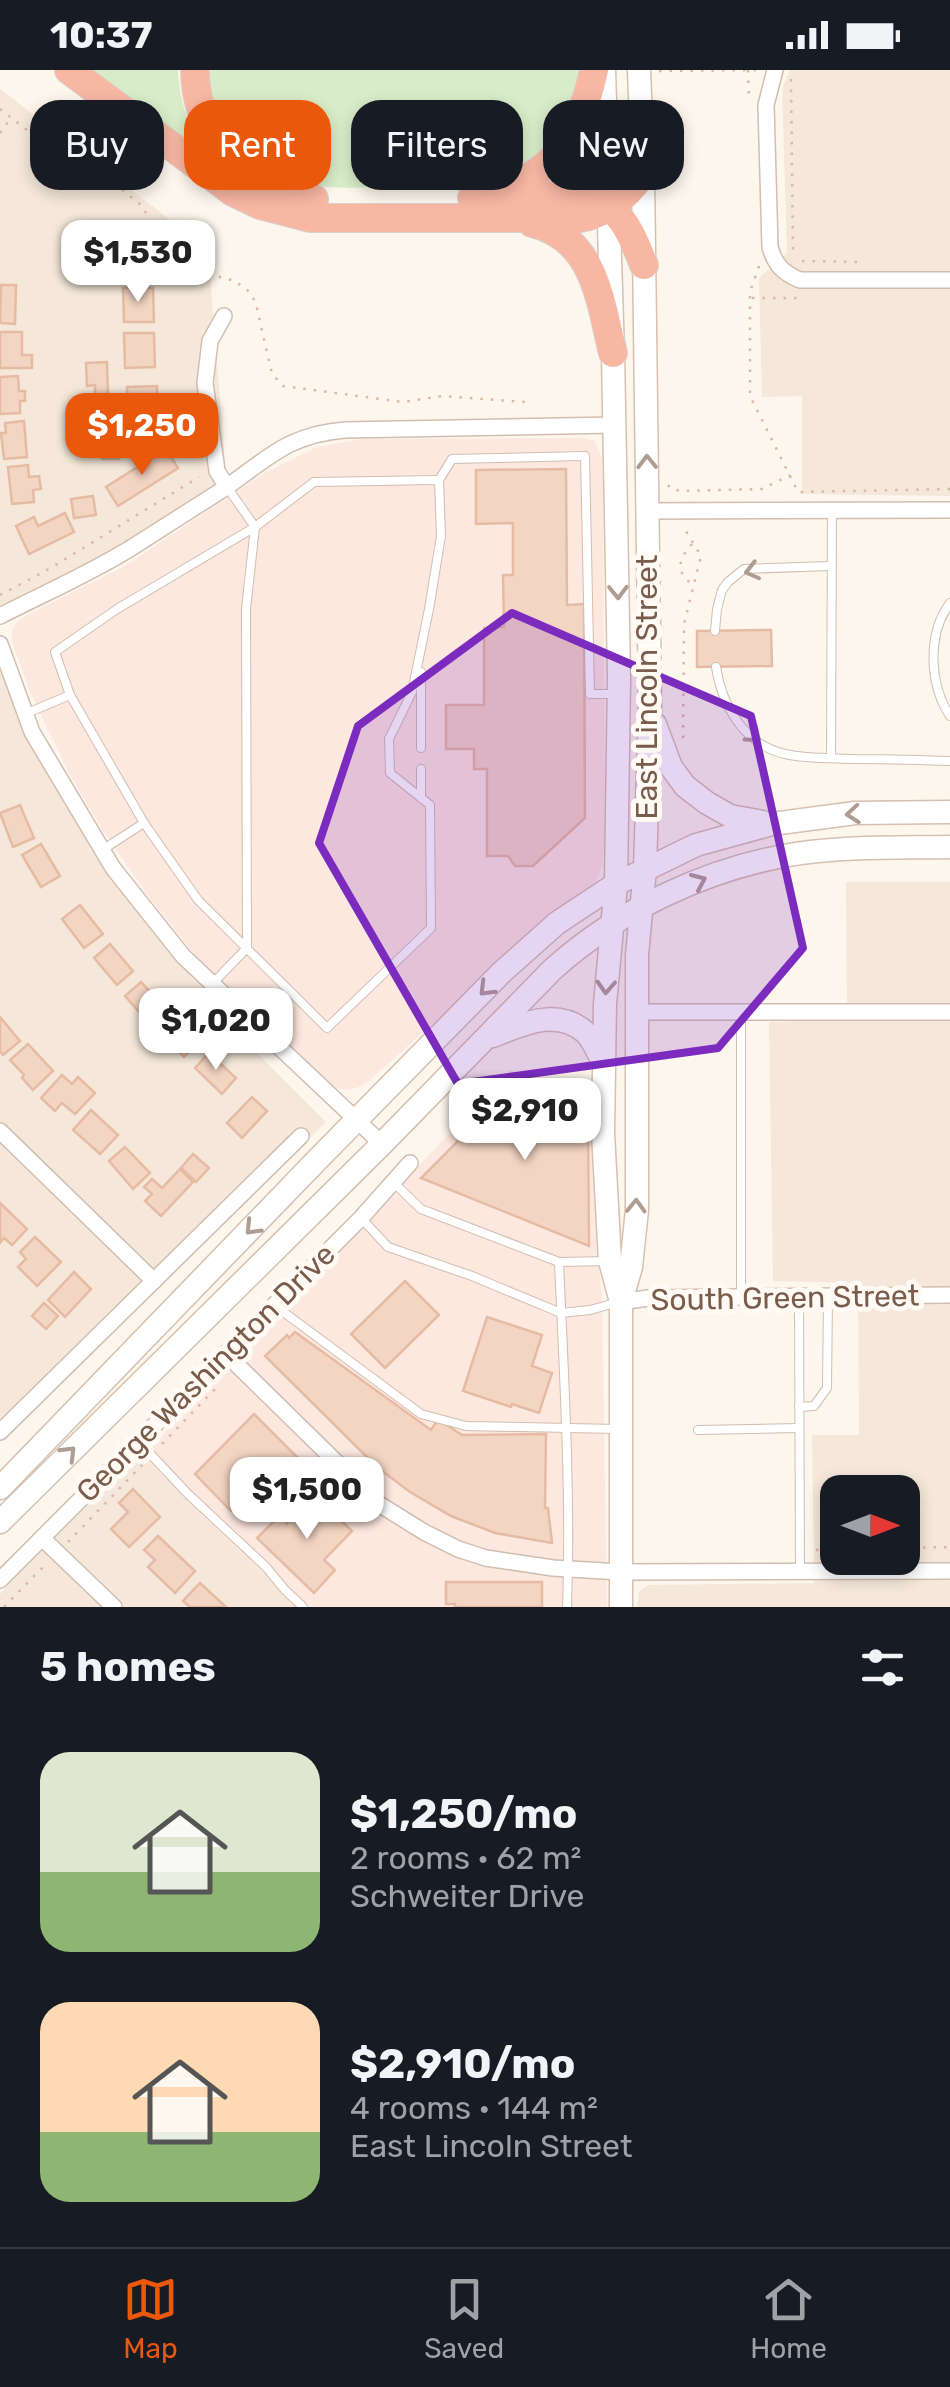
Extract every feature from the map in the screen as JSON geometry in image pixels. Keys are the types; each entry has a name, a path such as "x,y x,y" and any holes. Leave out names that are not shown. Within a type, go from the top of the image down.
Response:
{"highway":[{"path":"69,70 233,192 285,213 326,218 580,218 595,216 632,190"},
{"path":"195,70 207,129 218,145 230,160 283,194 331,200 594,198 629,227 644,266"},
{"path":"454,198 499,190 526,180 548,162 565,146 581,118 594,70"},
{"path":"502,216 544,226 564,236 579,251 592,272 613,353"}],"street":[{"name":"East Lincoln Street","path":"604,70 619,694 616,884 605,1004 603,1133 610,1261 620,1302 621,1607"},
{"name":"East Lincoln Street","path":"639,70 640,100"},
{"path":"775,70 766,105 770,247 784,273 800,280 950,280"},
{"name":"East Lincoln Street","path":"620,1302 631,1267 636,1210 637,955 646,869 650,708 643,190"},
{"path":"224,316 210,340 206,383 217,471 227,487"},
{"path":"0,616 126,551 227,487 272,453 303,437 325,432 614,425"},
{"path":"648,511 950,510"},
{"path":"0,644 32,732 113,868 183,956 382,1144"},
{"path":"650,708 671,768 685,786 730,816 772,824"},
{"path":"0,1488 356,1121 557,922 616,884 696,845 772,824 855,813 950,812"},
{"path":"0,1522 577,948 611,924 715,874 794,854 950,847"},
{"path":"637,1012 950,1012"},
{"path":"485,1038 533,1020 557,1019 589,1035 604,1065"},
{"path":"0,1131 154,1281"},
{"path":"0,1432 301,1136"},
{"name":"George Washington Drive","path":"0,1580 410,1163"},
{"name":"South Green Street","path":"620,1302 648,1298 950,1295"},
{"path":"226,1354 380,1504 458,1549 486,1558 513,1564 621,1572 950,1571"},
{"path":"42,1538 114,1607"}],"lane":[{"path":"439,480 314,482 255,527 117,609 55,652 70,694 144,824 198,900 327,1028 430,928 430,805 390,773 388,739 412,692 441,536 439,480 452,459 585,456 590,694 619,694"},
{"path":"212,984 247,948 246,609 255,527 227,487"},
{"path":"831,758 832,511"},
{"path":"716,631 722,590 744,570 830,566"},
{"path":"950,603 938,623 934,654 936,684 950,716"},
{"path":"420,653 421,748"},
{"path":"716,667 724,701 733,716 752,737 771,749 831,758 950,761"},
{"path":"25,714 70,694"},
{"path":"421,769 421,798"},
{"path":"102,850 144,824"},
{"path":"741,1012 741,1298"},
{"path":"394,1182 421,1210 559,1262 610,1261"},
{"path":"360,1218 388,1246 561,1313 620,1302"},
{"path":"559,1262 566,1428 566,1607"},
{"path":"799,1298 800,1572"},
{"path":"799,1406 814,1406 827,1388 828,1298"},
{"path":"274,1305 422,1414 466,1426 621,1430"},
{"path":"698,1430 799,1428"},
{"path":"139,1442 303,1607"}],"path":[{"path":"748,70 749,109"},
{"path":"658,71 756,70"},
{"path":"790,70 793,260 862,262"},
{"path":"0,109 41,141 74,156 141,205 185,268 235,281 251,293 272,374 283,386 404,402 442,396 526,402 527,427"},
{"path":"0,133 11,118"},
{"path":"757,255 759,267 750,292 750,396 798,492 950,489"},
{"path":"681,491 762,490 790,475"},
{"path":"0,595 49,570 199,478"},
{"path":"680,523 702,556 684,624 683,750"},
{"path":"693,543 680,564 684,580 694,585"},
{"path":"920,1548 950,1547"}],"highlighted area":[{"path":"512,613 751,716 803,948 718,1048 458,1084 319,843 358,726"}],"shaded area":[{"path":"790,70 950,70 950,496 802,494 802,396 762,397 759,278 787,253 782,89"},
{"path":"0,89 30,112 30,190 131,190 208,249 227,487 0,616"},
{"path":"362,439 595,441 603,462 602,867 584,895 566,905 363,1086 336,1088 324,1081 199,960 149,897 70,775 30,692 12,641 12,630 29,614 125,566 263,474 317,447"},
{"path":"0,641 49,761 233,1029 326,1122 0,1436"},
{"path":"846,882 950,882 950,1607 637,1607 639,1591 648,1585 814,1583 812,1435 859,1435 858,1283 773,1281 769,1022 847,1019"},
{"path":"510,1070 591,1110 602,1296 607,1607 297,1607 142,1457"},
{"path":"139,1442 303,1607 0,1607 0,1594"}],"green space":[{"path":"90,70 178,70 184,140 164,125 164,100 130,100"},
{"path":"208,70 583,70 583,87 576,100 543,100 543,155 523,167 523,100 351,100 351,187 331,187 331,100 212,100"}],"building":[{"path":"1,285 16,285 15,324 0,323"},
{"path":"123,288 153,288 154,322 124,322"},
{"path":"0,332 22,332 22,355 32,355 32,368 0,368"},
{"path":"124,333 154,333 155,367 125,368"},
{"path":"107,362 108,395 95,396 95,385 87,386 86,363"},
{"path":"18,376 19,391 25,391 20,413 0,414 0,377"},
{"path":"157,386 158,420 128,421 127,387"},
{"path":"24,421 27,457 4,459 1,433 6,433 5,423"},
{"path":"118,432 119,459 102,459 101,433"},
{"path":"166,449 178,468 118,506 106,487"},
{"path":"28,465 29,477 39,476 41,489 33,490 34,502 12,504 8,467"},
{"path":"566,469 567,605 584,604 585,818 533,866 515,866 508,856 487,856 487,769 474,769 474,749 446,749 446,705 484,705 484,628 504,627 503,575 513,575 513,523 476,524 476,470"},
{"path":"93,496 96,515 74,518 71,499"},
{"path":"65,513 74,532 29,554 16,526 34,517 38,526"},
{"path":"771,630 772,666 697,667 697,631"},
{"path":"20,805 34,838 13,847 0,813"},
{"path":"41,844 60,876 41,887 22,855"},
{"path":"80,905 103,934 84,948 62,919"},
{"path":"110,944 133,971 117,985 94,958"},
{"path":"141,982 165,1008 149,1023 125,996"},
{"path":"173,1016 199,1042 184,1057 158,1030"},
{"path":"0,1017 20,1041 3,1055 0,1051"},
{"path":"28,1044 53,1071 33,1090 10,1060"},
{"path":"209,1053 236,1078 222,1094 195,1068"},
{"path":"62,1075 72,1084 78,1077 95,1093 75,1114 62,1103 55,1111 41,1098"},
{"path":"512,1087 536,1097 540,1089 563,1098 560,1107 588,1117 589,1246 421,1178"},
{"path":"252,1097 267,1111 242,1138 227,1123"},
{"path":"91,1110 118,1135 100,1154 73,1130"},
{"path":"125,1147 150,1173 133,1189 109,1161"},
{"path":"193,1154 209,1168 196,1182 181,1168"},
{"path":"180,1169 193,1182 161,1216 145,1201 152,1194 144,1187 152,1179 162,1188"},
{"path":"0,1203 27,1229 12,1245 4,1238 0,1243"},
{"path":"35,1237 61,1262 37,1286 18,1267 26,1259 20,1252"},
{"path":"74,1272 91,1289 65,1317 48,1300"},
{"path":"405,1281 439,1315 385,1368 351,1334"},
{"path":"44,1303 58,1316 46,1329 32,1316"},
{"path":"487,1317 542,1335 532,1366 552,1373 539,1413 463,1391"},
{"path":"295,1332 431,1430 438,1419 462,1435 546,1434 545,1508 552,1543 495,1533 451,1516 377,1467 265,1356"},
{"path":"254,1414 302,1462 290,1475 278,1464 231,1511 195,1474"},
{"path":"133,1489 160,1517 129,1547 111,1529 128,1512 119,1503"},
{"path":"314,1495 352,1531 324,1560 335,1570 314,1593 257,1538 279,1516 287,1524"},
{"path":"158,1536 195,1571 175,1593 148,1567 155,1560 144,1550"},
{"path":"446,1582 542,1582 542,1607 455,1607 446,1604"},
{"path":"200,1583 226,1607 190,1607 183,1601"}]}
